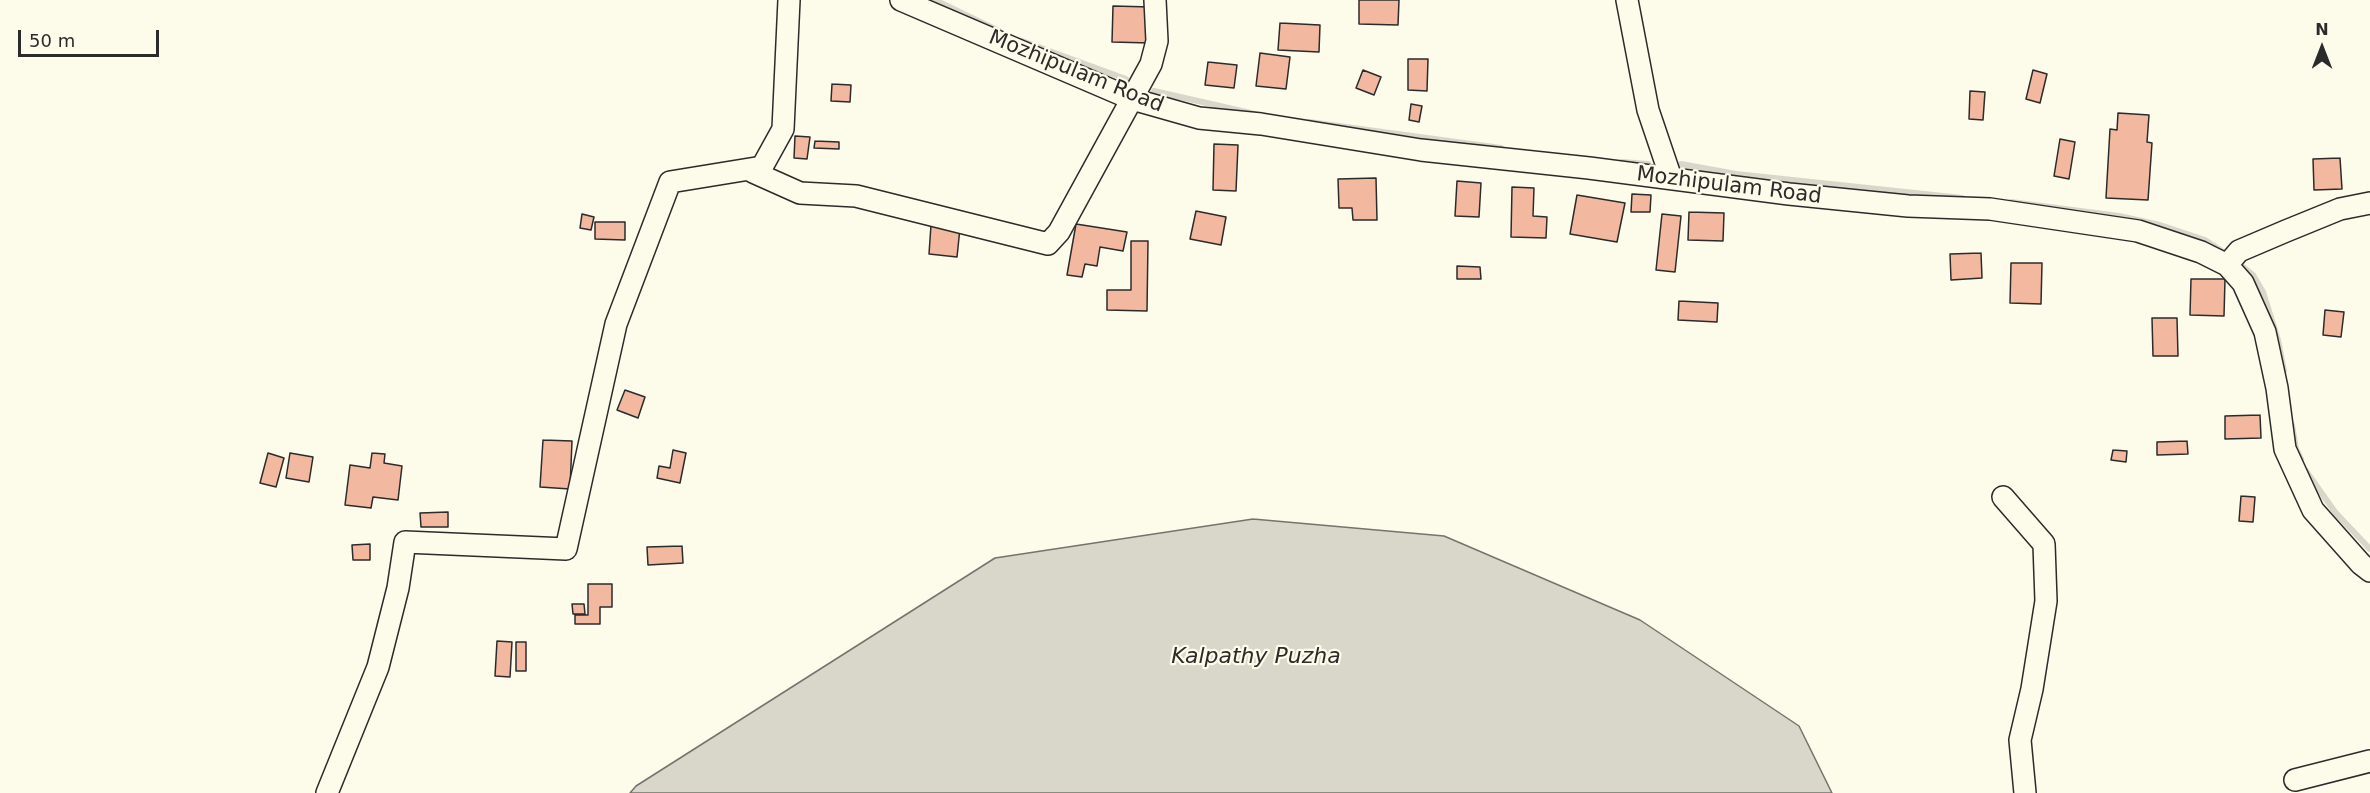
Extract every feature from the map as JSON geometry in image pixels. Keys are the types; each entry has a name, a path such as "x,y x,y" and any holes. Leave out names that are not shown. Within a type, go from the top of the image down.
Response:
{"street":[{"path":"789,0 783,129 762,167 753,172 800,193 856,196 1048,244 1059,232 1151,64 1157,41 1155,0"},
{"name":"Mozhipulam Road","path":"901,0 1132,99 1199,118 1261,124 1421,150 1671,178 1789,194 1908,206 1990,209 2138,231 2200,252 2233,258 2265,332 2277,388 2285,449 2313,510 2361,564 2370,570"},
{"path":"1627,0 1648,110 1671,178"},
{"path":"327,793 378,667 398,588 405,542 566,549 616,324 670,182 762,167"},
{"path":"2233,258 2340,209 2370,203"},
{"path":"2003,497 2044,544 2046,601 2032,689 2020,740 2025,793"},
{"path":"2295,780 2370,761"}],"water":[{"name":"Kalpathy Puzha","path":"1253,519 1444,536 1640,620 1799,726 1832,793 630,793 636,786 995,558"}],"building":[{"path":"1359,0 1399,0 1398,25 1359,24"},
{"path":"1113,6 1151,7 1150,43 1112,42"},
{"path":"1280,23 1320,25 1319,52 1278,50"},
{"path":"1260,53 1290,57 1286,89 1256,86"},
{"path":"1408,59 1428,59 1427,91 1408,90"},
{"path":"1208,62 1237,65 1234,88 1205,85"},
{"path":"1363,70 1381,77 1374,95 1356,88"},
{"path":"2033,70 2047,74 2040,103 2026,99"},
{"path":"832,84 851,85 850,102 831,101"},
{"path":"1970,91 1985,92 1983,120 1969,119"},
{"path":"1411,104 1422,106 1419,122 1409,120"},
{"path":"2118,113 2149,115 2147,142 2152,143 2148,200 2106,198 2110,129 2117,130"},
{"path":"795,136 810,137 807,159 794,158"},
{"path":"2060,139 2075,142 2069,179 2054,176"},
{"path":"815,141 839,142 839,149 814,148"},
{"path":"1214,144 1238,145 1236,191 1213,190"},
{"path":"2340,158 2342,189 2314,190 2313,159"},
{"path":"1376,178 1377,220 1353,220 1352,208 1339,208 1338,179"},
{"path":"1457,181 1481,183 1479,217 1455,216"},
{"path":"1512,187 1534,188 1533,216 1547,217 1546,238 1511,237"},
{"path":"1632,194 1651,195 1650,212 1631,212"},
{"path":"1577,195 1625,203 1617,242 1570,234"},
{"path":"1196,211 1226,217 1221,245 1190,239"},
{"path":"1689,212 1724,213 1723,241 1688,240"},
{"path":"582,214 594,217 591,230 580,228"},
{"path":"1662,214 1681,216 1675,272 1656,270"},
{"path":"595,222 625,222 625,240 595,239"},
{"path":"1076,224 1127,232 1123,251 1100,247 1097,266 1085,264 1082,277 1067,275"},
{"path":"931,225 960,228 957,257 929,254"},
{"path":"1131,241 1148,241 1147,311 1107,310 1107,290 1131,290"},
{"path":"1981,253 1982,278 1951,280 1950,254"},
{"path":"2011,263 2042,263 2041,304 2010,303"},
{"path":"1457,266 1480,267 1481,279 1457,279"},
{"path":"2191,279 2225,279 2224,316 2190,315"},
{"path":"1679,301 1718,303 1717,322 1678,320"},
{"path":"2325,310 2344,312 2341,337 2323,335"},
{"path":"2152,318 2177,318 2178,356 2153,356"},
{"path":"625,390 645,397 638,418 617,410"},
{"path":"2260,415 2261,438 2225,439 2225,416"},
{"path":"543,440 572,441 570,489 540,487"},
{"path":"2187,441 2188,454 2157,455 2157,442"},
{"path":"673,450 686,453 680,483 657,478 659,466 670,468"},
{"path":"2113,450 2127,451 2126,462 2111,460"},
{"path":"268,453 284,458 276,487 260,483"},
{"path":"290,453 313,457 309,482 286,478"},
{"path":"372,453 385,454 384,463 402,466 398,500 373,497 371,508 345,505 350,465 370,468"},
{"path":"2241,496 2255,497 2253,522 2239,521"},
{"path":"448,512 448,527 421,527 420,513"},
{"path":"370,544 370,560 353,560 352,545"},
{"path":"682,546 683,563 648,565 647,547"},
{"path":"588,584 612,584 612,607 600,607 600,624 575,624 575,615 588,615"},
{"path":"572,604 584,604 585,614 573,614"},
{"path":"497,641 512,642 510,677 495,676"},
{"path":"516,642 526,642 526,671 516,671"}],"waterway":[{"path":"935,0 999,31"},
{"path":"1022,41 1126,79"},
{"path":"1154,91 1255,114"},
{"path":"1309,122 1501,148"},
{"path":"1622,162 1648,164"},
{"path":"1681,164 1736,174 1962,198"},
{"path":"2011,202 2119,216 2160,225 2205,240 2229,256"},
{"path":"2237,262 2253,275 2263,292 2278,340 2284,371"},
{"path":"2292,425 2296,449 2301,459"},
{"path":"2306,471 2335,512 2370,549"}]}
